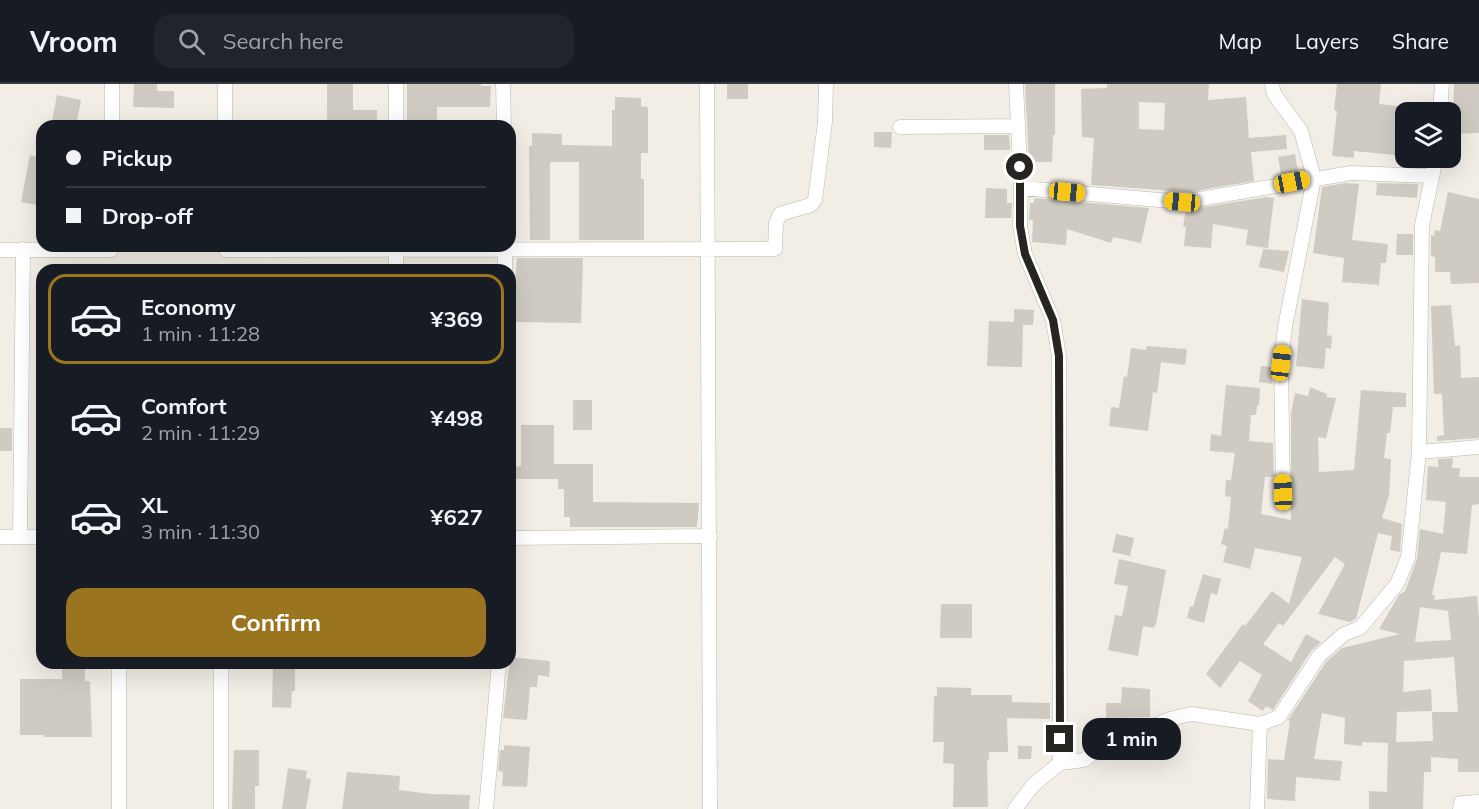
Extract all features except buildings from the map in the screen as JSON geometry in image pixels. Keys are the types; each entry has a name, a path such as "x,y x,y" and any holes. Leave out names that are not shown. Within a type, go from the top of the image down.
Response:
{"street":[{"path":"112,84 112,120"},
{"path":"225,84 225,120"},
{"path":"396,84 396,120"},
{"path":"503,84 504,120"},
{"path":"707,84 710,809"},
{"path":"516,248 775,249 776,223 780,214 811,205 815,200 825,122 826,84"},
{"path":"1016,84 1021,188 1020,226 1025,254 1053,320 1059,356 1060,763"},
{"path":"1272,84 1274,94 1301,131 1314,178 1285,327 1281,363 1283,492"},
{"path":"1441,102 1442,84"},
{"path":"900,127 1018,126"},
{"path":"1015,809 1033,785 1060,763 1084,760 1098,750 1170,719 1191,714 1260,724 1279,717 1319,656 1344,634 1360,628 1397,584 1408,558 1419,452 1422,225 1434,168"},
{"path":"1021,188 1182,202 1351,173 1432,176"},
{"path":"20,537 22,249"},
{"path":"0,250 36,249"},
{"path":"1419,452 1479,447"},
{"path":"516,538 710,536"},
{"path":"0,537 36,537"},
{"path":"119,669 119,809"},
{"path":"221,809 222,669"},
{"path":"486,809 498,669"},
{"path":"1257,809 1260,724"},
{"path":"1460,809 1461,803 1479,802"}],"route":[{"path":"1020,167 1020,226 1025,254 1053,320 1059,356 1060,739"}]}
